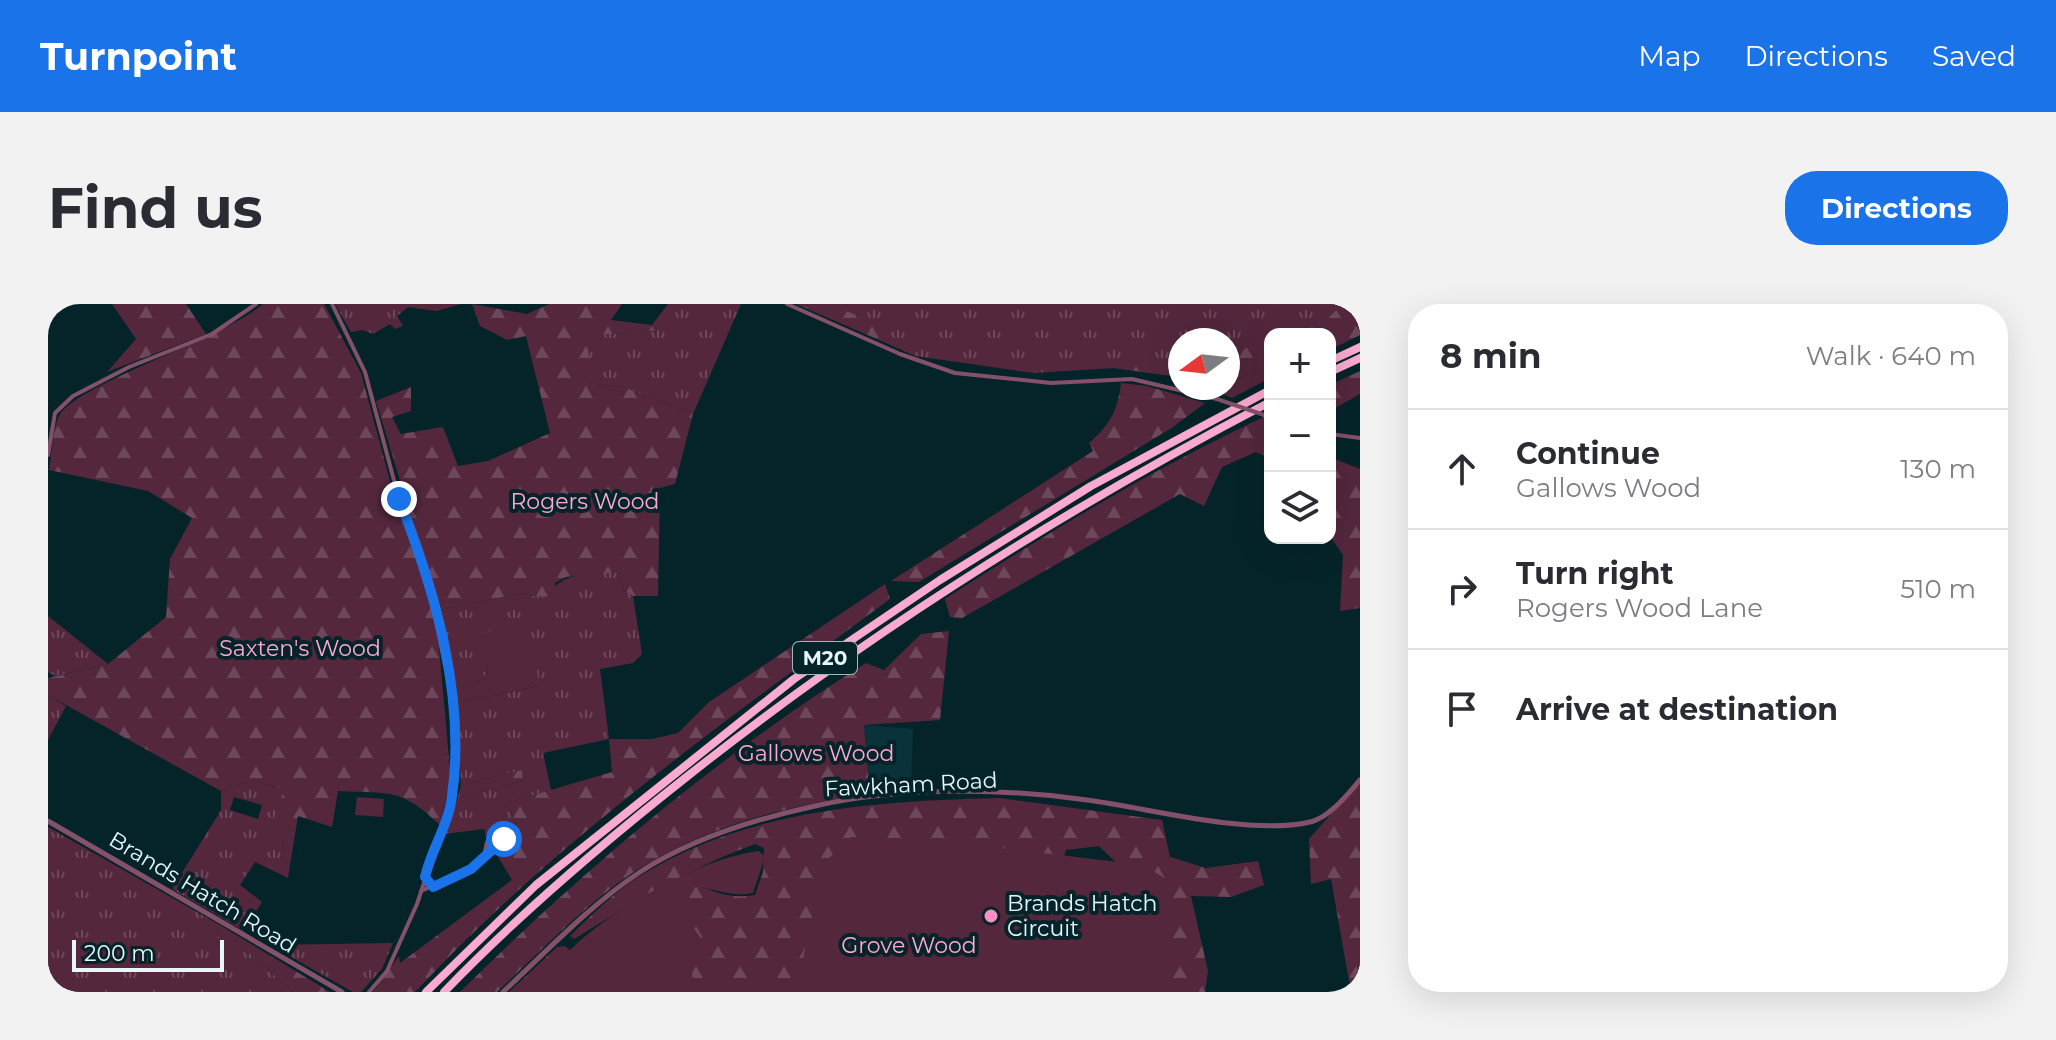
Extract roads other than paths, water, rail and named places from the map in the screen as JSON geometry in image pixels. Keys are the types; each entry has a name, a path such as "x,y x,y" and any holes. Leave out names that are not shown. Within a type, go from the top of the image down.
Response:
{"highway":[{"path":"1336,358 1360,347"},
{"path":"1336,369 1360,358"},
{"name":"M20","path":"426,992 536,885 794,679 940,580 1091,486 1264,393"},
{"name":"M20","path":"444,992 609,839 756,722 848,655 1051,523 1264,405"}],"street":[{"path":"48,455 55,413 73,396 129,367 212,334 256,304"},
{"path":"332,304 365,372 399,499 425,564 455,716 452,799 421,891 387,971 369,992"},
{"path":"787,304 900,354 955,373 1051,383 1132,379 1169,385 1264,415"},
{"path":"1336,435 1360,438"},
{"name":"Fawkham Road","path":"503,992 601,901 641,871 696,842 802,809 841,801 979,792 1085,799 1212,820 1295,825 1318,820 1360,780"},
{"name":"Brands Hatch Road","path":"48,821 342,992"},
{"path":"421,891 457,877 484,857 506,838 495,836 487,842 484,857"},
{"path":"425,877 433,887"}],"place":[{"name":"Brands Hatch Circuit","path":"991,916"}],"park label":[{"name":"Rogers Wood","path":"585,501"},
{"name":"Saxten's Wood","path":"300,648"},
{"name":"Gallows Wood","path":"816,753"},
{"name":"Grove Wood","path":"909,945"}]}
